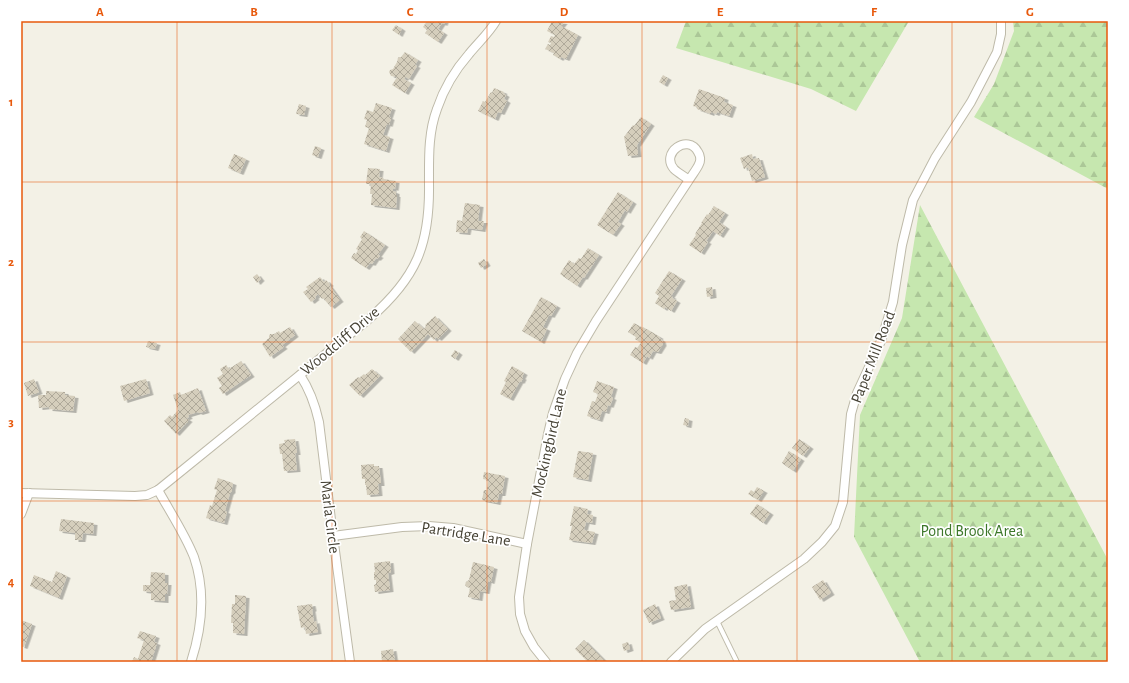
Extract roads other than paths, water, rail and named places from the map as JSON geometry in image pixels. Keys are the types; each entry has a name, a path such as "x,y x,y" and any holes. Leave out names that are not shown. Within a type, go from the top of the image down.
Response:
{"street":[{"name":"Woodcliff Drive","path":"25,493 135,496 147,495 158,490 380,309 397,291 410,272 420,252 427,228 430,204 429,148 436,110 446,87 460,65 496,21"},
{"name":"Paper Mill Road","path":"671,662 706,629 804,559 822,542 834,526 843,502 851,414 857,393 881,341 893,302 902,245 913,200 935,158 971,102 997,52 1001,34 1001,21"},
{"name":"Mockingbird Lane","path":"546,662 529,639 520,614 519,597 527,544 550,424 560,391 568,370 577,353 596,321 689,180"},
{"name":"Marla Circle","path":"300,374 311,393 316,410 350,662"},
{"path":"158,490 189,545 198,571 202,604 201,620 199,635 191,662"},
{"path":"21,514 25,493"},
{"name":"Partridge Lane","path":"333,536 402,527 429,526 452,528 527,544"}],"lane":[{"path":"717,621 737,662"}],"park label":[{"name":"Pond Brook Area","path":"972,531"}]}
